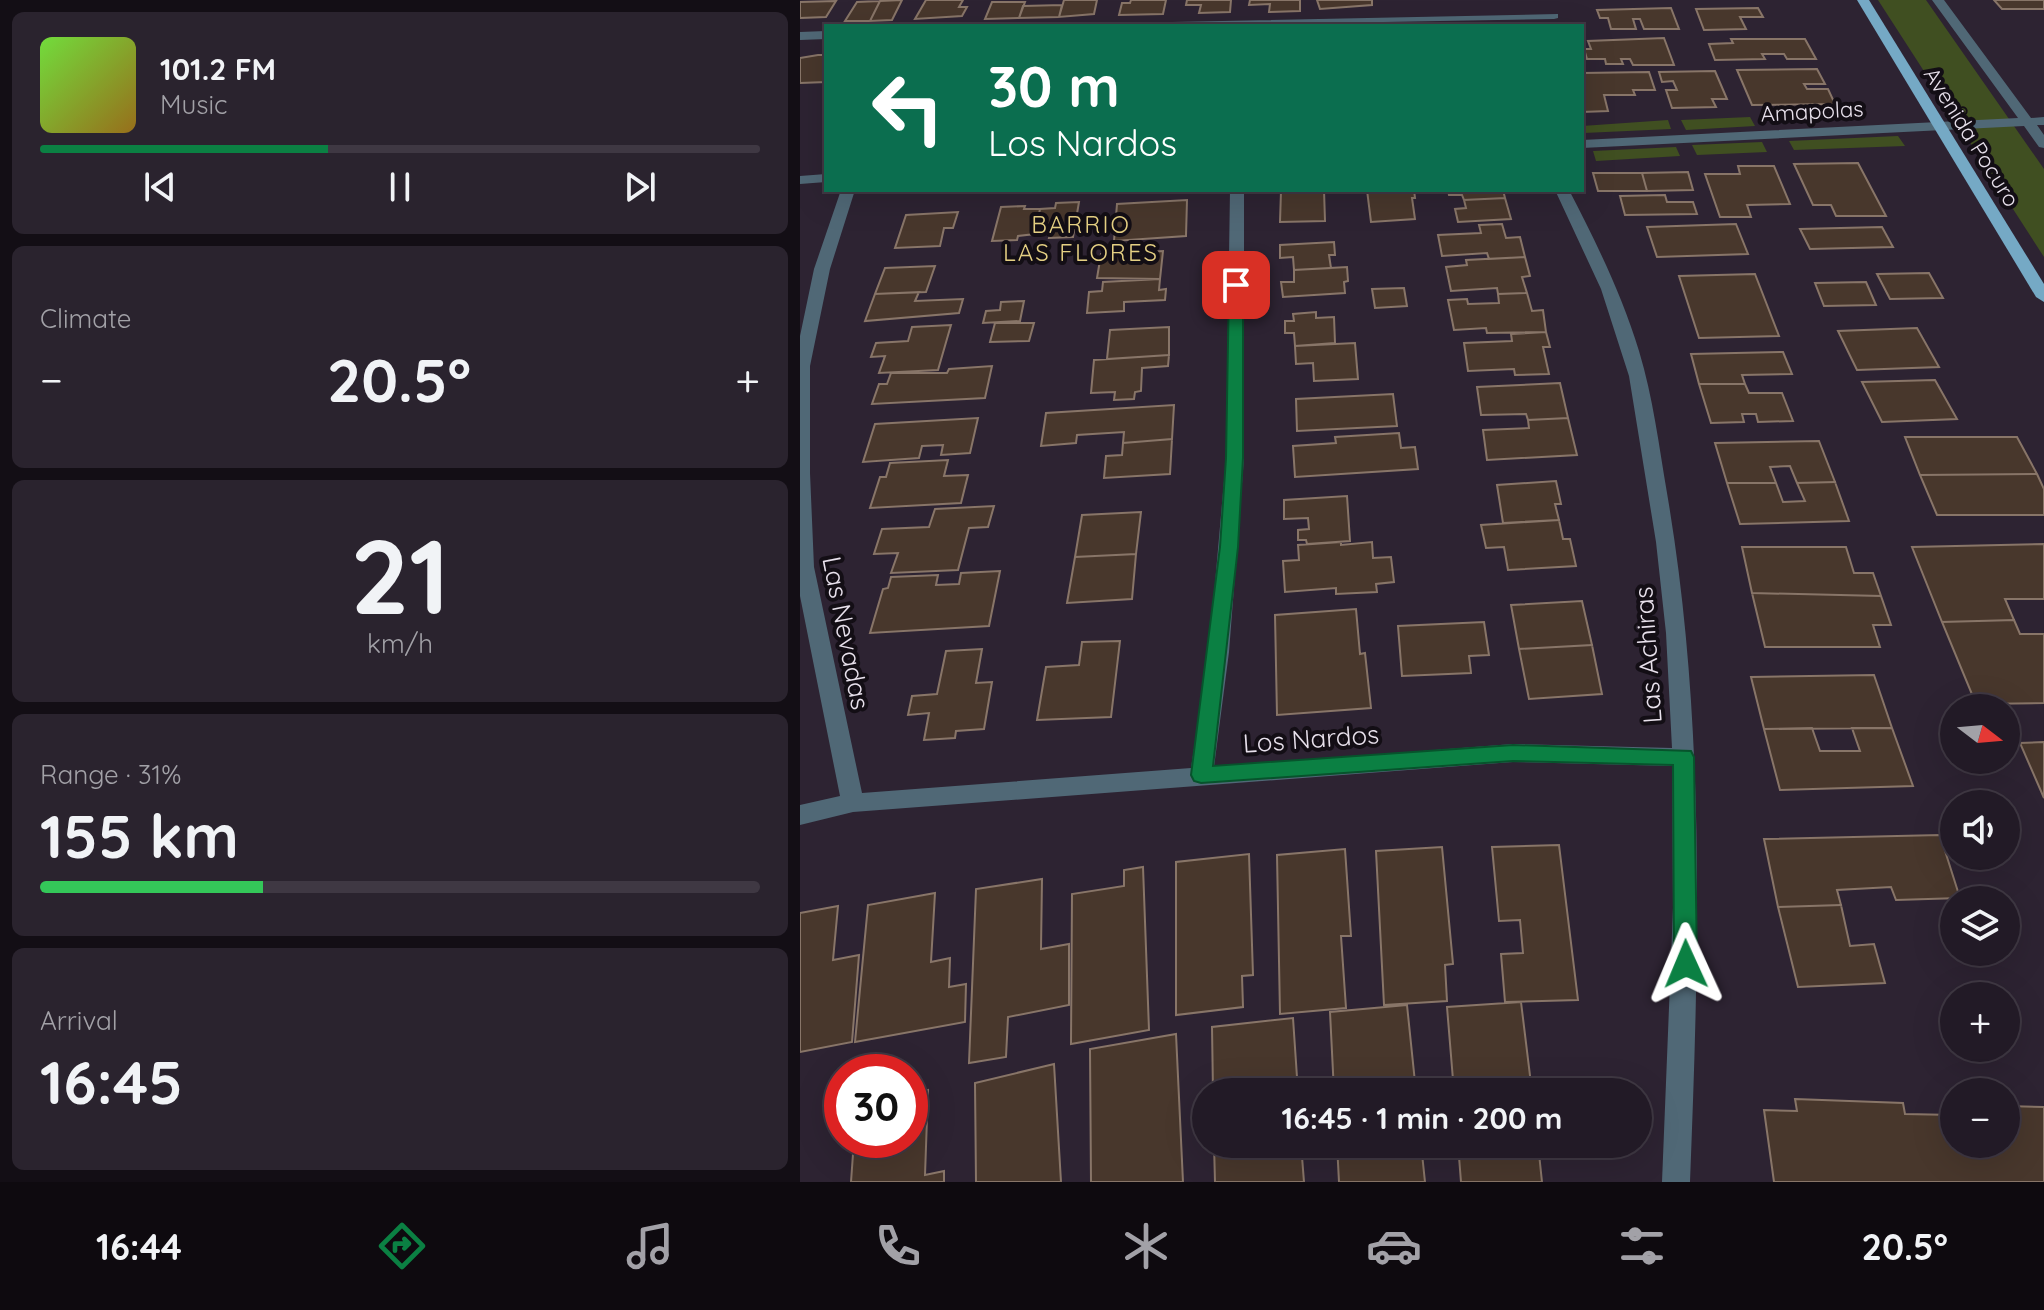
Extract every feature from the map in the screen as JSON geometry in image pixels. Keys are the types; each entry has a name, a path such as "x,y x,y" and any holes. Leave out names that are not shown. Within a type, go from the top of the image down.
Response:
{"main road":[{"name":"Avenida Pocuro","path":"1863,0 2044,297"}],"street":[{"path":"1324,24 1552,21 1561,0"},
{"name":"Avenida Pocuro","path":"1938,0 2044,144"},
{"path":"800,36 824,35"},
{"name":"Amapolas","path":"1584,144 2044,121"},
{"path":"800,180 824,178"},
{"name":"Las Nevadas","path":"847,192 822,269 802,366 801,473 804,567 853,803"},
{"path":"1201,775 1219,652 1234,473 1237,192"},
{"name":"Las Achiras","path":"1563,192 1588,241 1631,351 1668,538 1684,757 1686,964 1676,1182"},
{"name":"Los Nardos","path":"800,815 853,803 1513,753 1684,757"}],"green space":[{"path":"1878,0 1926,0 2044,169 2044,257"},
{"path":"1750,117 1755,126 1686,130 1681,120"},
{"path":"1668,120 1671,129 1584,133 1584,126"},
{"path":"1898,136 1905,146 1794,150 1789,141"},
{"path":"1762,142 1767,152 1697,155 1692,145"},
{"path":"1676,147 1680,156 1596,161 1593,151"}],"building":[{"path":"902,0 892,20 870,21 880,1"},
{"path":"926,0 963,0 959,7 967,7 962,16 915,19"},
{"path":"1064,0 1097,0 1094,14 1059,17"},
{"path":"1131,0 1166,0 1163,14 1119,15 1122,3 1130,3"},
{"path":"1187,0 1231,0 1230,12 1199,13 1201,5 1186,5"},
{"path":"1250,0 1300,0 1300,11 1269,12 1270,4 1249,5"},
{"path":"1317,0 1372,0 1372,5 1320,9"},
{"path":"1994,0 2044,0 2044,9 2002,9"},
{"path":"836,1 826,17 800,18 800,2"},
{"path":"880,1 870,21 845,21 857,2"},
{"path":"992,2 1025,2 1019,18 985,19"},
{"path":"1062,5 1059,17 1019,18 1023,6"},
{"path":"1671,8 1679,29 1644,29 1640,19 1633,19 1636,29 1611,29 1608,18 1600,18 1597,10"},
{"path":"1758,8 1763,17 1740,17 1746,29 1704,30 1696,9"},
{"path":"1664,38 1674,65 1633,65 1630,59 1621,59 1623,64 1606,64 1605,59 1587,59 1584,49 1591,49 1588,41"},
{"path":"1731,39 1805,39 1816,59 1787,59 1784,54 1762,54 1765,59 1715,60 1709,44 1733,43"},
{"path":"824,55 824,82 800,83 800,58"},
{"path":"1817,69 1825,84 1804,84 1807,89 1828,89 1835,104 1752,105 1737,70"},
{"path":"1715,71 1727,99 1712,99 1716,107 1672,108 1666,90 1677,90 1673,81 1662,82 1659,72"},
{"path":"1649,72 1655,90 1633,90 1635,95 1604,95 1608,111 1584,112 1584,73"},
{"path":"1858,163 1886,216 1836,216 1831,205 1813,205 1794,164"},
{"path":"1738,166 1774,166 1790,204 1747,205 1751,217 1720,217 1705,174 1740,174"},
{"path":"1688,172 1693,190 1647,191 1642,173"},
{"path":"1593,173 1642,173 1647,191 1598,191"},
{"path":"1281,192 1324,192 1325,221 1280,222"},
{"path":"1367,192 1414,192 1415,198 1412,198 1415,219 1371,222"},
{"path":"1448,192 1504,192 1505,198 1464,200 1462,195 1449,195"},
{"path":"1665,195 1667,202 1693,202 1697,214 1625,215 1620,196"},
{"path":"1505,198 1511,219 1458,222 1455,209 1466,208 1464,200"},
{"path":"1187,200 1186,236 1114,241 1117,204"},
{"path":"1079,202 1073,237 1049,238 1050,234 1035,234 1040,209 1055,208 1056,203"},
{"path":"1025,206 1024,209 1040,209 1035,234 1018,236 1017,240 992,241 1001,207"},
{"path":"958,212 953,228 944,228 940,246 895,248 906,215"},
{"path":"1502,224 1506,238 1520,237 1525,257 1489,259 1487,253 1442,256 1438,235 1481,233 1479,225"},
{"path":"1736,224 1748,254 1657,257 1647,227"},
{"path":"1882,227 1893,247 1810,249 1800,229"},
{"path":"1334,242 1335,255 1329,255 1331,268 1294,270 1293,257 1280,258 1280,245"},
{"path":"1163,251 1160,279 1097,278 1101,254"},
{"path":"1525,257 1530,276 1522,277 1527,293 1498,294 1497,288 1451,291 1446,267 1467,265 1466,260"},
{"path":"935,266 926,292 875,294 885,268"},
{"path":"1347,267 1345,293 1283,297 1281,282 1294,282 1294,270"},
{"path":"1929,273 1943,298 1890,299 1877,274"},
{"path":"1755,274 1779,336 1699,338 1679,276"},
{"path":"1160,279 1159,290 1166,289 1165,300 1124,302 1124,311 1087,313 1089,292 1102,291 1103,282"},
{"path":"1866,282 1876,305 1824,306 1815,283"},
{"path":"1404,288 1407,306 1375,308 1372,289"},
{"path":"919,292 915,301 963,299 959,313 865,321 875,294"},
{"path":"1527,293 1532,311 1543,310 1546,332 1487,333 1486,328 1454,330 1448,300 1467,299 1468,304 1499,303 1498,294"},
{"path":"1024,301 1020,321 983,323 986,311 1000,310 1001,302"},
{"path":"1316,312 1316,318 1334,317 1335,343 1295,346 1294,333 1285,333 1285,321 1294,321 1293,314"},
{"path":"995,323 1034,323 1029,341 990,342"},
{"path":"951,325 938,370 879,373 885,356 871,357 876,343 908,341 912,327"},
{"path":"1169,327 1169,355 1107,359 1110,330"},
{"path":"1917,328 1939,367 1857,370 1838,331"},
{"path":"1546,332 1550,347 1543,347 1549,374 1515,375 1514,369 1468,371 1464,343 1512,341 1511,334"},
{"path":"1355,343 1358,379 1314,381 1313,363 1296,364 1295,346"},
{"path":"1783,352 1792,374 1742,375 1745,384 1699,384 1691,354"},
{"path":"1169,355 1168,366 1142,368 1141,391 1135,392 1134,399 1114,400 1115,392 1091,393 1094,360"},
{"path":"992,366 985,398 872,404 879,384 887,384 891,373 947,373 949,369"},
{"path":"1935,380 1957,419 1882,422 1862,382"},
{"path":"1560,383 1568,418 1528,420 1526,414 1481,415 1477,387"},
{"path":"1699,384 1745,384 1749,393 1782,393 1793,421 1758,422 1756,414 1742,414 1744,422 1711,423"},
{"path":"1393,394 1397,426 1297,431 1296,399"},
{"path":"1174,405 1172,439 1123,443 1124,432 1077,435 1076,443 1041,446 1046,413"},
{"path":"978,418 970,453 941,455 943,445 922,446 919,458 863,462 875,424"},
{"path":"1568,418 1577,455 1487,460 1483,430 1529,428 1528,420"},
{"path":"1399,433 1401,448 1415,447 1418,469 1295,477 1293,446 1336,443 1335,437"},
{"path":"1905,437 2017,437 2037,474 1920,475"},
{"path":"1172,439 1170,474 1104,478 1106,456 1122,455 1123,443"},
{"path":"1819,441 1835,482 1797,483 1790,466 1770,467 1776,483 1727,483 1715,443"},
{"path":"948,460 944,476 968,475 961,503 870,508 880,477 886,477 890,463"},
{"path":"2037,474 2044,489 2044,515 1937,515 1920,475"},
{"path":"1556,481 1561,504 1555,504 1559,520 1503,523 1497,485"},
{"path":"1835,482 1849,521 1740,524 1727,483 1776,483 1783,502 1805,501 1797,483"},
{"path":"1347,496 1350,541 1307,544 1306,540 1298,540 1298,530 1309,529 1308,518 1284,519 1284,500"},
{"path":"994,506 988,527 969,528 958,570 891,573 898,553 874,554 882,529 929,527 935,509"},
{"path":"1141,512 1136,554 1075,557 1082,515"},
{"path":"1559,520 1563,539 1570,539 1576,566 1508,570 1504,547 1486,548 1481,525"},
{"path":"1341,542 1341,545 1372,542 1373,558 1391,557 1394,582 1376,584 1377,592 1336,594 1336,588 1285,592 1283,561 1299,560 1298,545"},
{"path":"2044,544 2044,599 2005,599 2014,620 1942,622 1912,547"},
{"path":"1742,547 1846,547 1854,573 1873,573 1881,596 1752,593"},
{"path":"1136,554 1132,599 1067,603 1075,557"},
{"path":"1000,571 989,626 870,633 883,589 888,588 891,577 938,575 936,585 959,584 961,573"},
{"path":"1752,593 1881,596 1891,625 1873,625 1880,647 1765,647"},
{"path":"1582,601 1592,645 1519,649 1511,605"},
{"path":"1356,609 1360,654 1365,653 1371,708 1277,715 1275,615"},
{"path":"2014,620 2020,634 2044,634 2044,703 2020,703 2020,694 1972,694 1942,622"},
{"path":"1484,622 1489,655 1469,656 1471,673 1402,676 1398,626"},
{"path":"1120,641 1111,717 1037,720 1046,667 1079,665 1082,642"},
{"path":"1592,645 1602,694 1529,699 1519,649"},
{"path":"982,649 976,683 992,682 984,729 956,731 955,738 924,740 929,713 908,715 912,696 937,694 946,651"},
{"path":"1874,675 1892,728 1764,729 1751,677"},
{"path":"1812,728 1820,751 1860,751 1852,728 1892,728 1913,786 1780,790 1764,729"},
{"path":"2044,742 2044,798 2020,743"},
{"path":"1940,835 1940,870 1951,870 1956,886 1940,886 1940,899 1896,900 1891,887 1837,890 1841,905 1778,907 1764,839"},
{"path":"1559,845 1578,1000 1505,1002 1501,954 1523,953 1520,920 1499,921 1492,847"},
{"path":"1442,847 1453,964 1445,965 1447,1001 1384,1005 1376,851"},
{"path":"1345,849 1351,936 1341,936 1346,1008 1280,1014 1277,855"},
{"path":"1249,854 1253,975 1242,976 1243,1007 1176,1015 1176,862"},
{"path":"1143,867 1149,1030 1071,1044 1072,894 1124,886 1124,870"},
{"path":"1042,879 1041,949 1069,944 1069,1005 1008,1017 1006,1057 969,1063 976,889"},
{"path":"935,893 931,962 950,958 949,987 966,984 965,1022 855,1042 868,905"},
{"path":"1841,905 1850,946 1874,944 1885,983 1798,987 1778,907"},
{"path":"838,906 833,960 859,955 852,1042 800,1052 800,913"},
{"path":"1521,1002 1530,1078 1453,1078 1447,1007"},
{"path":"1407,1005 1415,1078 1333,1078 1330,1012"},
{"path":"1293,1018 1297,1078 1213,1078 1212,1027"},
{"path":"1176,1034 1183,1182 1091,1182 1090,1049"},
{"path":"1054,1064 1061,1182 976,1182 975,1083"},
{"path":"1795,1099 1903,1103 1905,1114 1940,1115 1940,1158 2020,1158 2020,1106 2044,1107 2044,1182 1774,1182 1764,1110 1797,1111"},
{"path":"853,1158 926,1158 925,1175 944,1171 944,1182 851,1182"},
{"path":"1214,1158 1302,1158 1304,1182 1215,1182"},
{"path":"1338,1158 1422,1158 1425,1182 1339,1182"},
{"path":"1459,1158 1539,1158 1542,1182 1461,1182"}],"district":[{"name":"BARRIO LAS FLORES","path":"1081,239"}],"route":[{"path":"1236,285 1235,458 1229,547 1219,652 1201,775 1513,753 1684,757 1686,964"}]}
